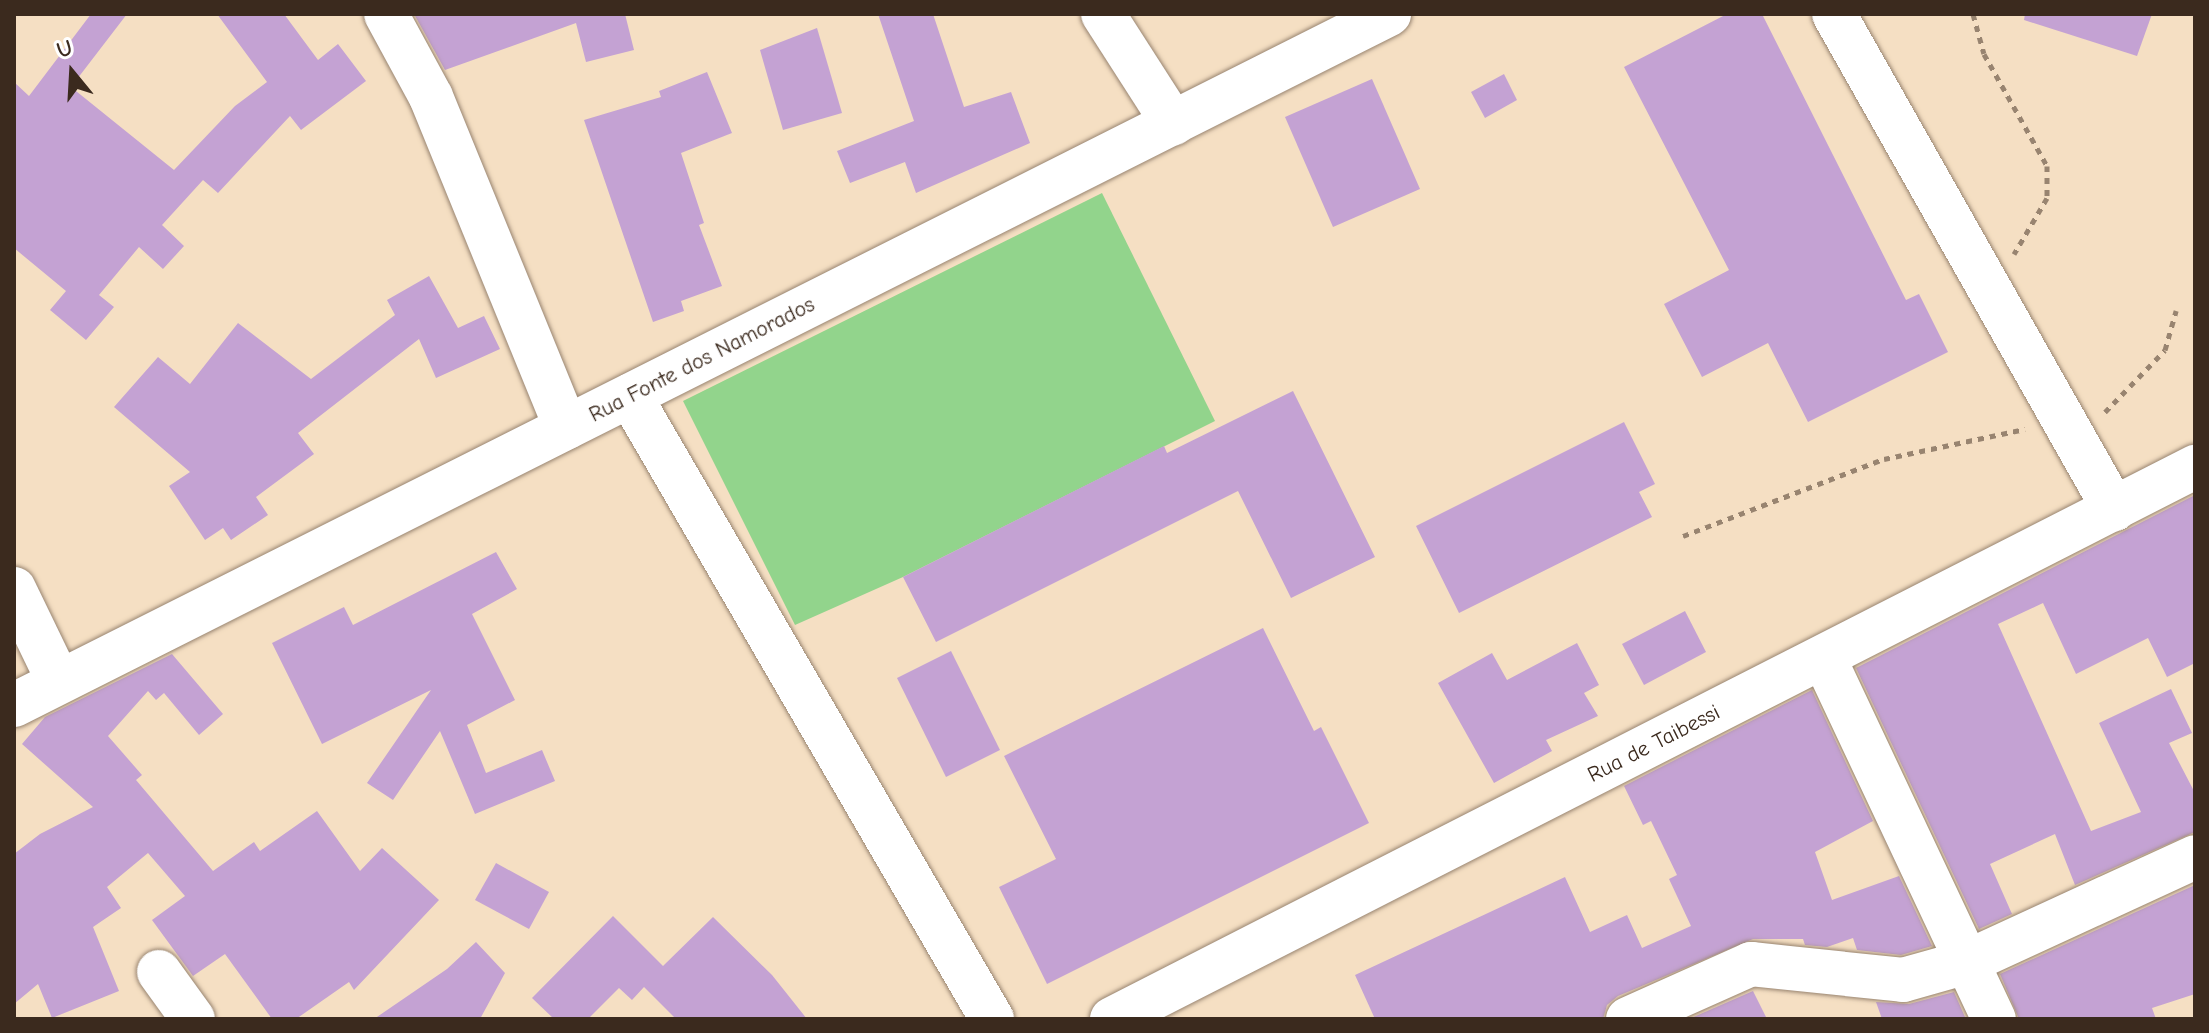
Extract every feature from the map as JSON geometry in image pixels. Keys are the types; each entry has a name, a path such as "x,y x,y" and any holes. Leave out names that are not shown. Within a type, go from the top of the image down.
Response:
{"street":[{"path":"386,14 431,97 566,428"},
{"path":"1103,14 1173,123"},
{"name":"Rua Fonte dos Namorados","path":"14,705 1389,14"},
{"path":"1834,14 2114,509"},
{"path":"630,396 992,1019"},
{"name":"Rua de Taibessi","path":"1112,1019 2195,467"},
{"path":"14,589 59,682"},
{"path":"1824,658 1994,1019"},
{"path":"1628,1019 1751,964 1903,980 1967,962 2195,857"},
{"path":"159,972 193,1019"}],"path":[{"path":"1973,14 1984,54 2047,166 2047,198 1992,293"},
{"path":"1683,536 1884,459 2028,428 2071,433 2109,409 2165,350 2176,311"}],"green space":[{"path":"1102,193 1215,421 903,577 795,625 683,401"}],"building":[{"path":"91,14 127,14 71,87 174,170 235,106 267,82 217,14 284,14 318,60 338,44 366,81 301,130 290,116 218,193 203,180 162,225 184,246 163,269 139,247 99,295 114,307 86,340 50,310 66,291 14,248 14,82 29,96"},
{"path":"414,14 625,14 634,50 586,62 576,23 445,70"},
{"path":"878,14 933,14 964,107 1011,92 1030,143 916,193 905,162 850,183 837,151 914,121"},
{"path":"1727,14 1762,14 1906,300 1919,294 1948,352 1808,422 1768,343 1702,377 1664,304 1729,270 1624,67"},
{"path":"2025,14 2152,14 2137,56 2024,20"},
{"path":"817,28 842,113 783,130 760,50"},
{"path":"707,72 732,133 681,153 704,223 699,225 722,286 681,301 684,311 653,322 584,120 661,97 659,91"},
{"path":"1504,74 1517,100 1485,118 1471,92"},
{"path":"1372,79 1420,189 1333,227 1285,117"},
{"path":"429,276 458,328 484,316 500,349 436,378 419,339 298,433 314,454 256,497 268,515 231,540 223,528 205,540 169,486 190,472 114,407 158,357 190,384 238,323 311,379 395,315 387,300"},
{"path":"1293,391 1375,557 1291,598 1238,491 936,642 903,577 1164,446 1167,453"},
{"path":"1624,422 1655,484 1639,492 1652,517 1459,613 1416,526"},
{"path":"2195,495 2195,663 2167,677 2148,638 2076,674 2043,603 1998,624 2091,831 2141,812 2099,723 2171,689 2192,733 2169,743 2195,793 2195,832 2075,885 2055,834 1990,864 2012,914 1979,929 1856,668"},
{"path":"496,552 517,589 472,614 515,700 467,725 486,773 542,750 555,781 475,814 440,731 393,800 367,783 431,690 322,744 272,643 344,607 353,625"},
{"path":"1685,611 1706,652 1644,685 1622,644"},
{"path":"1263,628 1314,731 1321,727 1369,823 1047,984 999,887 1056,859 1004,756"},
{"path":"1577,643 1599,685 1584,693 1598,716 1546,740 1552,751 1494,783 1438,683 1492,653 1507,680"},
{"path":"951,651 1000,750 946,777 897,678"},
{"path":"172,654 223,714 199,735 164,693 156,700 148,691 108,736 142,775 136,780 213,871 254,842 260,851 317,811 360,871 382,848 439,900 354,990 349,982 296,1019 272,1019 225,954 193,976 152,920 185,896 148,853 107,887 121,908 93,927 119,991 52,1018 38,984 14,1004 14,854 40,834 93,807 22,744 45,717"},
{"path":"1812,690 1873,821 1815,852 1832,900 1899,876 1932,946 1901,955 1857,950 1853,938 1827,947 1805,945 1803,939 1753,939 1618,996 1607,1005 1603,1019 1375,1019 1355,975 1565,877 1590,932 1627,915 1642,948 1691,926 1669,879 1677,875 1651,821 1643,825 1624,786"},
{"path":"496,863 549,892 529,929 475,900"},
{"path":"2195,885 2195,994 2152,1008 2156,1019 2019,1019 2000,974"},
{"path":"613,916 663,966 713,917 772,975 807,1019 676,1019 644,987 632,1000 619,988 588,1019 554,1019 532,998"},
{"path":"476,942 505,973 480,1019 374,1019 447,969"},
{"path":"1753,991 1767,1019 1689,1019"},
{"path":"1954,992 1965,1017 1882,1019 1876,1002 1909,1004"}]}
